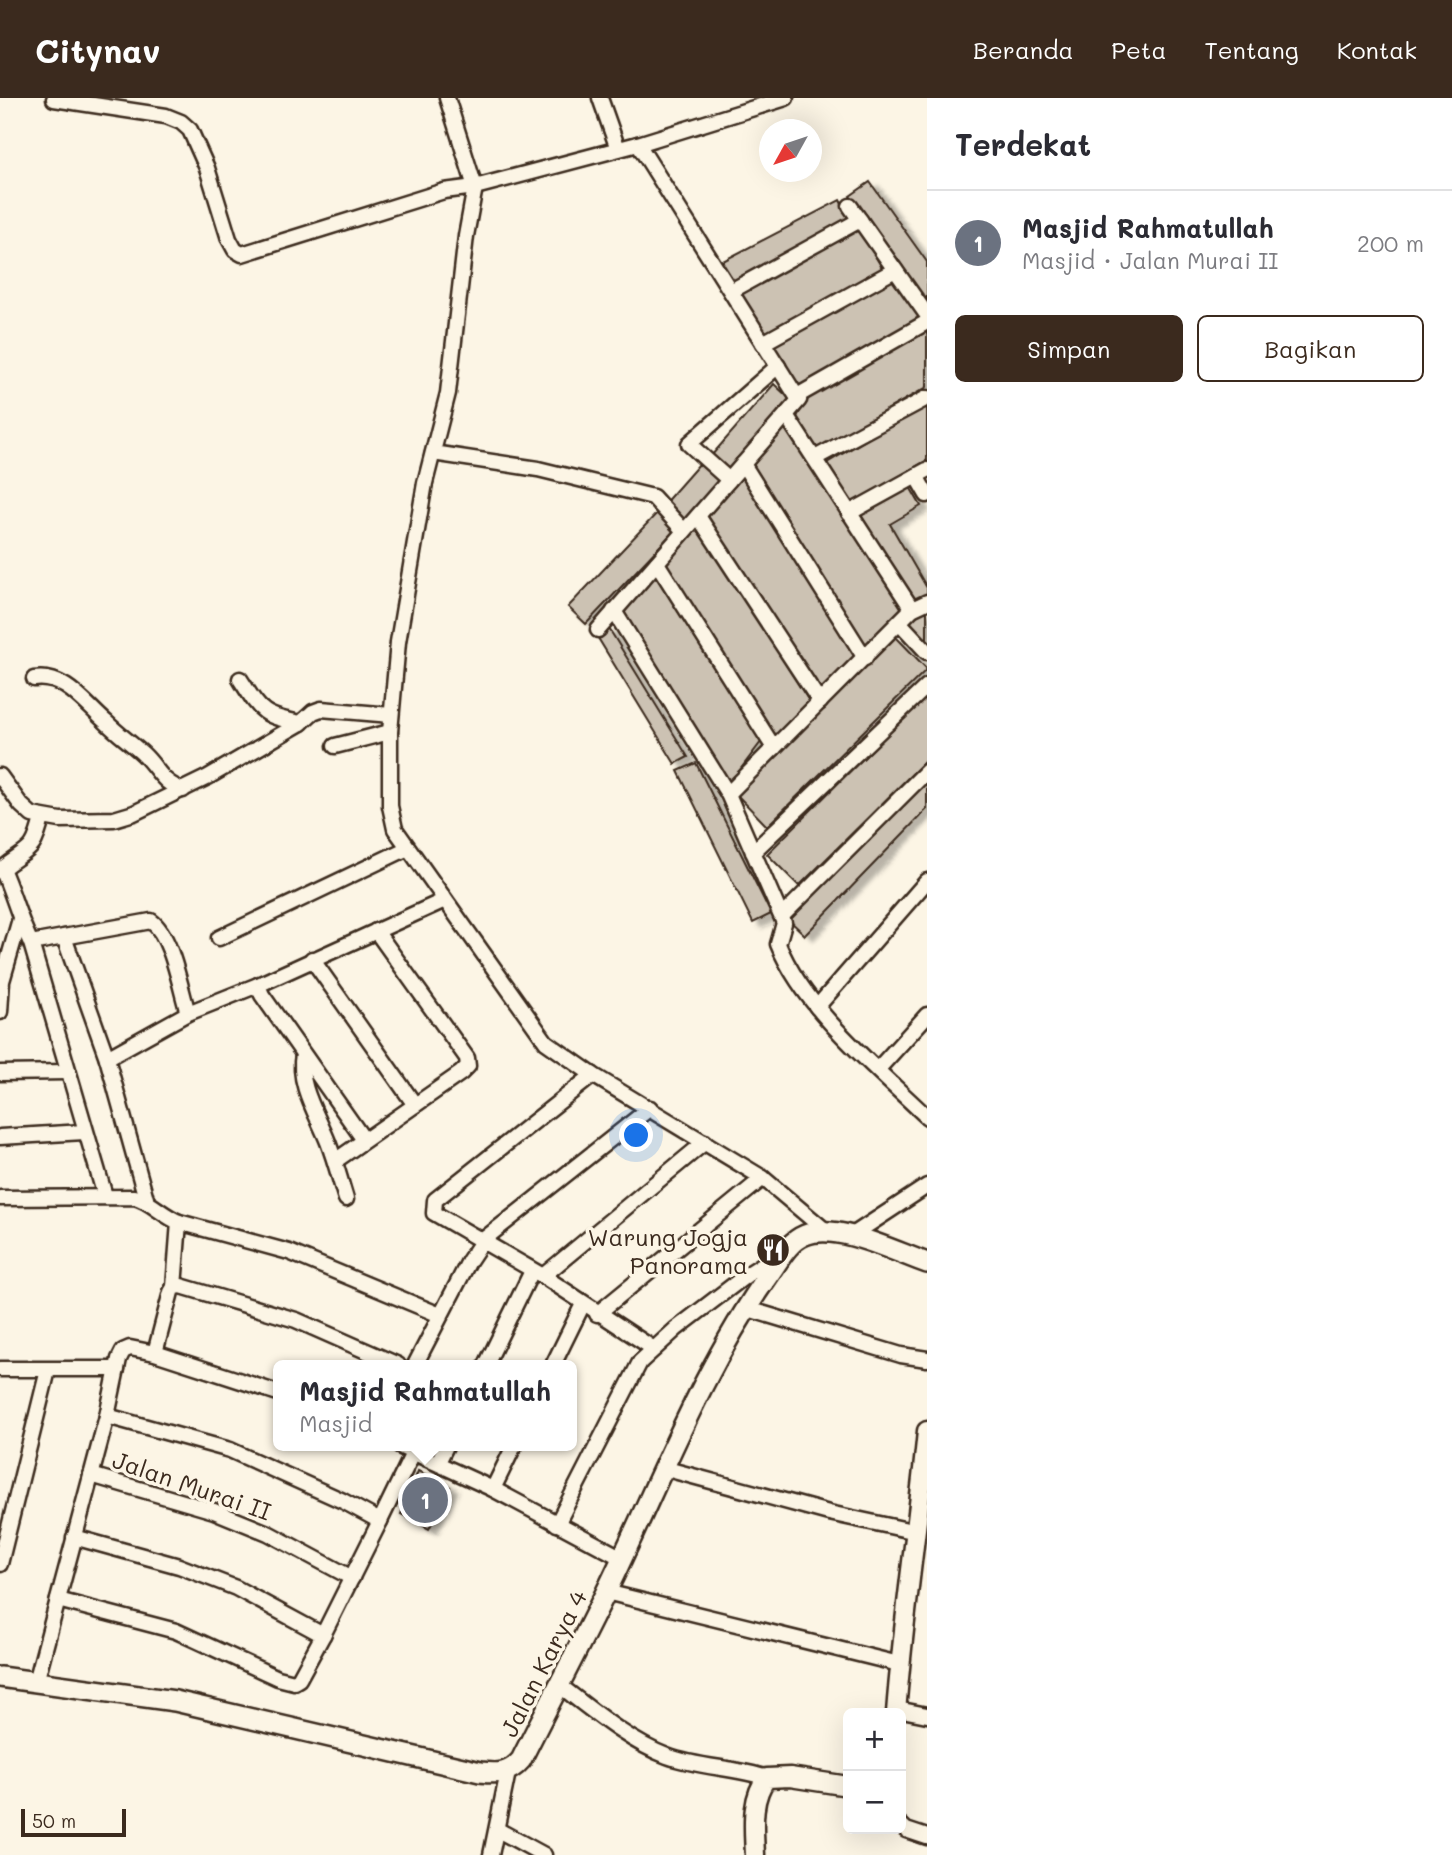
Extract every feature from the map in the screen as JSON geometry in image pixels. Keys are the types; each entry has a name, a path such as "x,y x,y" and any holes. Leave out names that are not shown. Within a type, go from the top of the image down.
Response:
{"main road":[{"path":"826,1231 851,1236 927,1264"},
{"name":"Jalan Karya 4","path":"0,1677 175,1701 480,1772 508,1772 521,1760 606,1592 663,1468 745,1308 783,1252 802,1236 826,1231"}],"street":[{"path":"447,98 475,187 466,236 448,393 413,545 398,642 390,732 390,806 395,829 546,1042 593,1075 763,1178 826,1231"},
{"path":"600,98 618,149"},
{"path":"54,99 166,116 181,122 190,130 207,168 229,239 235,250 242,254 444,191 475,187 638,144 786,98"},
{"path":"598,630 799,400 638,144"},
{"path":"850,206 927,315"},
{"path":"731,291 860,220"},
{"path":"764,343 895,270"},
{"path":"797,397 927,322"},
{"path":"729,480 689,444 778,366"},
{"path":"815,458 927,398"},
{"path":"786,415 912,609"},
{"path":"433,453 538,469 653,497 684,531"},
{"path":"743,464 865,658"},
{"path":"849,513 921,473 927,495"},
{"path":"698,516 820,702"},
{"path":"657,563 774,748"},
{"path":"728,794 912,609 927,602"},
{"path":"614,611 728,794 785,923 778,944 786,964 807,997 927,1117"},
{"path":"900,623 927,652"},
{"path":"34,679 46,677 71,689 143,754 162,779 183,790"},
{"path":"240,679 260,710 279,719 301,723"},
{"path":"753,852 927,686"},
{"path":"0,776 21,805 32,815 60,820 114,819 134,813 183,790 301,723 313,712 321,709 391,715"},
{"path":"335,746 390,732"},
{"path":"782,916 927,771"},
{"path":"42,818 36,842 24,854 1,869 32,943 104,1196"},
{"path":"219,938 408,848"},
{"path":"817,1007 927,881"},
{"path":"107,1058 188,1013 258,985 445,900"},
{"path":"0,1012 2,981 20,919"},
{"path":"32,943 151,921 159,927 165,939 188,1013"},
{"path":"335,1161 468,1066 467,1058 376,930"},
{"path":"64,937 107,1058 148,1202 156,1211 179,1222 289,1252 440,1315"},
{"path":"312,959 415,1105"},
{"path":"258,985 262,995 364,1140"},
{"path":"878,1069 927,1015"},
{"path":"303,1054 300,1067 307,1091 335,1161 346,1199"},
{"path":"0,1073 67,1072"},
{"path":"593,1075 435,1200 434,1213 538,1273 654,1349"},
{"path":"418,1360 482,1240 650,1108"},
{"path":"0,1138 85,1132"},
{"path":"489,1360 538,1273 705,1142"},
{"path":"597,1314 763,1178"},
{"path":"851,1236 927,1186"},
{"path":"0,1198 104,1196 134,1197 148,1202"},
{"path":"155,1353 174,1287 179,1222"},
{"path":"557,1524 640,1362 748,1274 783,1252"},
{"path":"174,1287 181,1286 296,1320 387,1360"},
{"path":"555,1360 583,1304"},
{"path":"745,1308 901,1355 927,1360"},
{"path":"36,1682 107,1416 119,1359 126,1349 155,1353 273,1391"},
{"path":"0,1369 117,1369"},
{"path":"0,1564 48,1370"},
{"path":"107,1416 230,1450 380,1521"},
{"path":"896,1708 927,1430"},
{"path":"438,1462 444,1451"},
{"path":"493,1489 512,1451"},
{"path":"58,1600 176,1632 278,1678 294,1682 299,1679 323,1636 413,1452 493,1489 622,1558"},
{"path":"663,1468 830,1513 917,1532"},
{"name":"Jalan Murai II","path":"91,1475 214,1511 268,1533 352,1578"},
{"path":"75,1537 179,1566 236,1588 323,1636"},
{"path":"606,1592 899,1664"},
{"path":"559,1685 614,1726 668,1757 745,1770 767,1778 790,1777 843,1785"},
{"path":"906,1712 927,1715"},
{"path":"491,1855 508,1772"},
{"path":"755,1855 754,1824 758,1790 767,1778"},
{"path":"498,1830 544,1855"},
{"path":"906,1830 927,1837"}],"building":[{"path":"870,182 927,262 927,303 850,196"},
{"path":"840,200 850,221 731,283 721,262"},
{"path":"859,227 882,268 764,335 740,294"},
{"path":"894,275 919,318 797,388 772,346"},
{"path":"927,327 927,387 816,450 797,417 809,394"},
{"path":"774,384 791,400 728,472 711,456"},
{"path":"927,404 927,460 851,504 827,463"},
{"path":"784,426 902,608 866,645 753,465"},
{"path":"700,463 719,480 682,522 663,505"},
{"path":"742,474 858,657 822,692 705,515"},
{"path":"910,487 921,506 890,524 927,588 927,594 912,603 861,515"},
{"path":"659,511 677,528 586,624 568,607"},
{"path":"697,525 809,701 774,738 664,562"},
{"path":"655,575 761,742 730,783 622,609"},
{"path":"927,609 927,641 910,623 914,615"},
{"path":"608,627 688,757 675,764 598,638"},
{"path":"896,637 927,669 767,826 737,795"},
{"path":"927,695 927,759 799,886 767,854"},
{"path":"696,763 771,914 753,923 678,771"},
{"path":"927,780 927,809 805,935 789,920"},
{"path":"418,1471 450,1487 429,1529 401,1514"}],"place":[{"name":"Warung Jogja Panorama","path":"773,1250"},
{"name":"Masjid Rahmatullah","path":"425,1500"}]}
